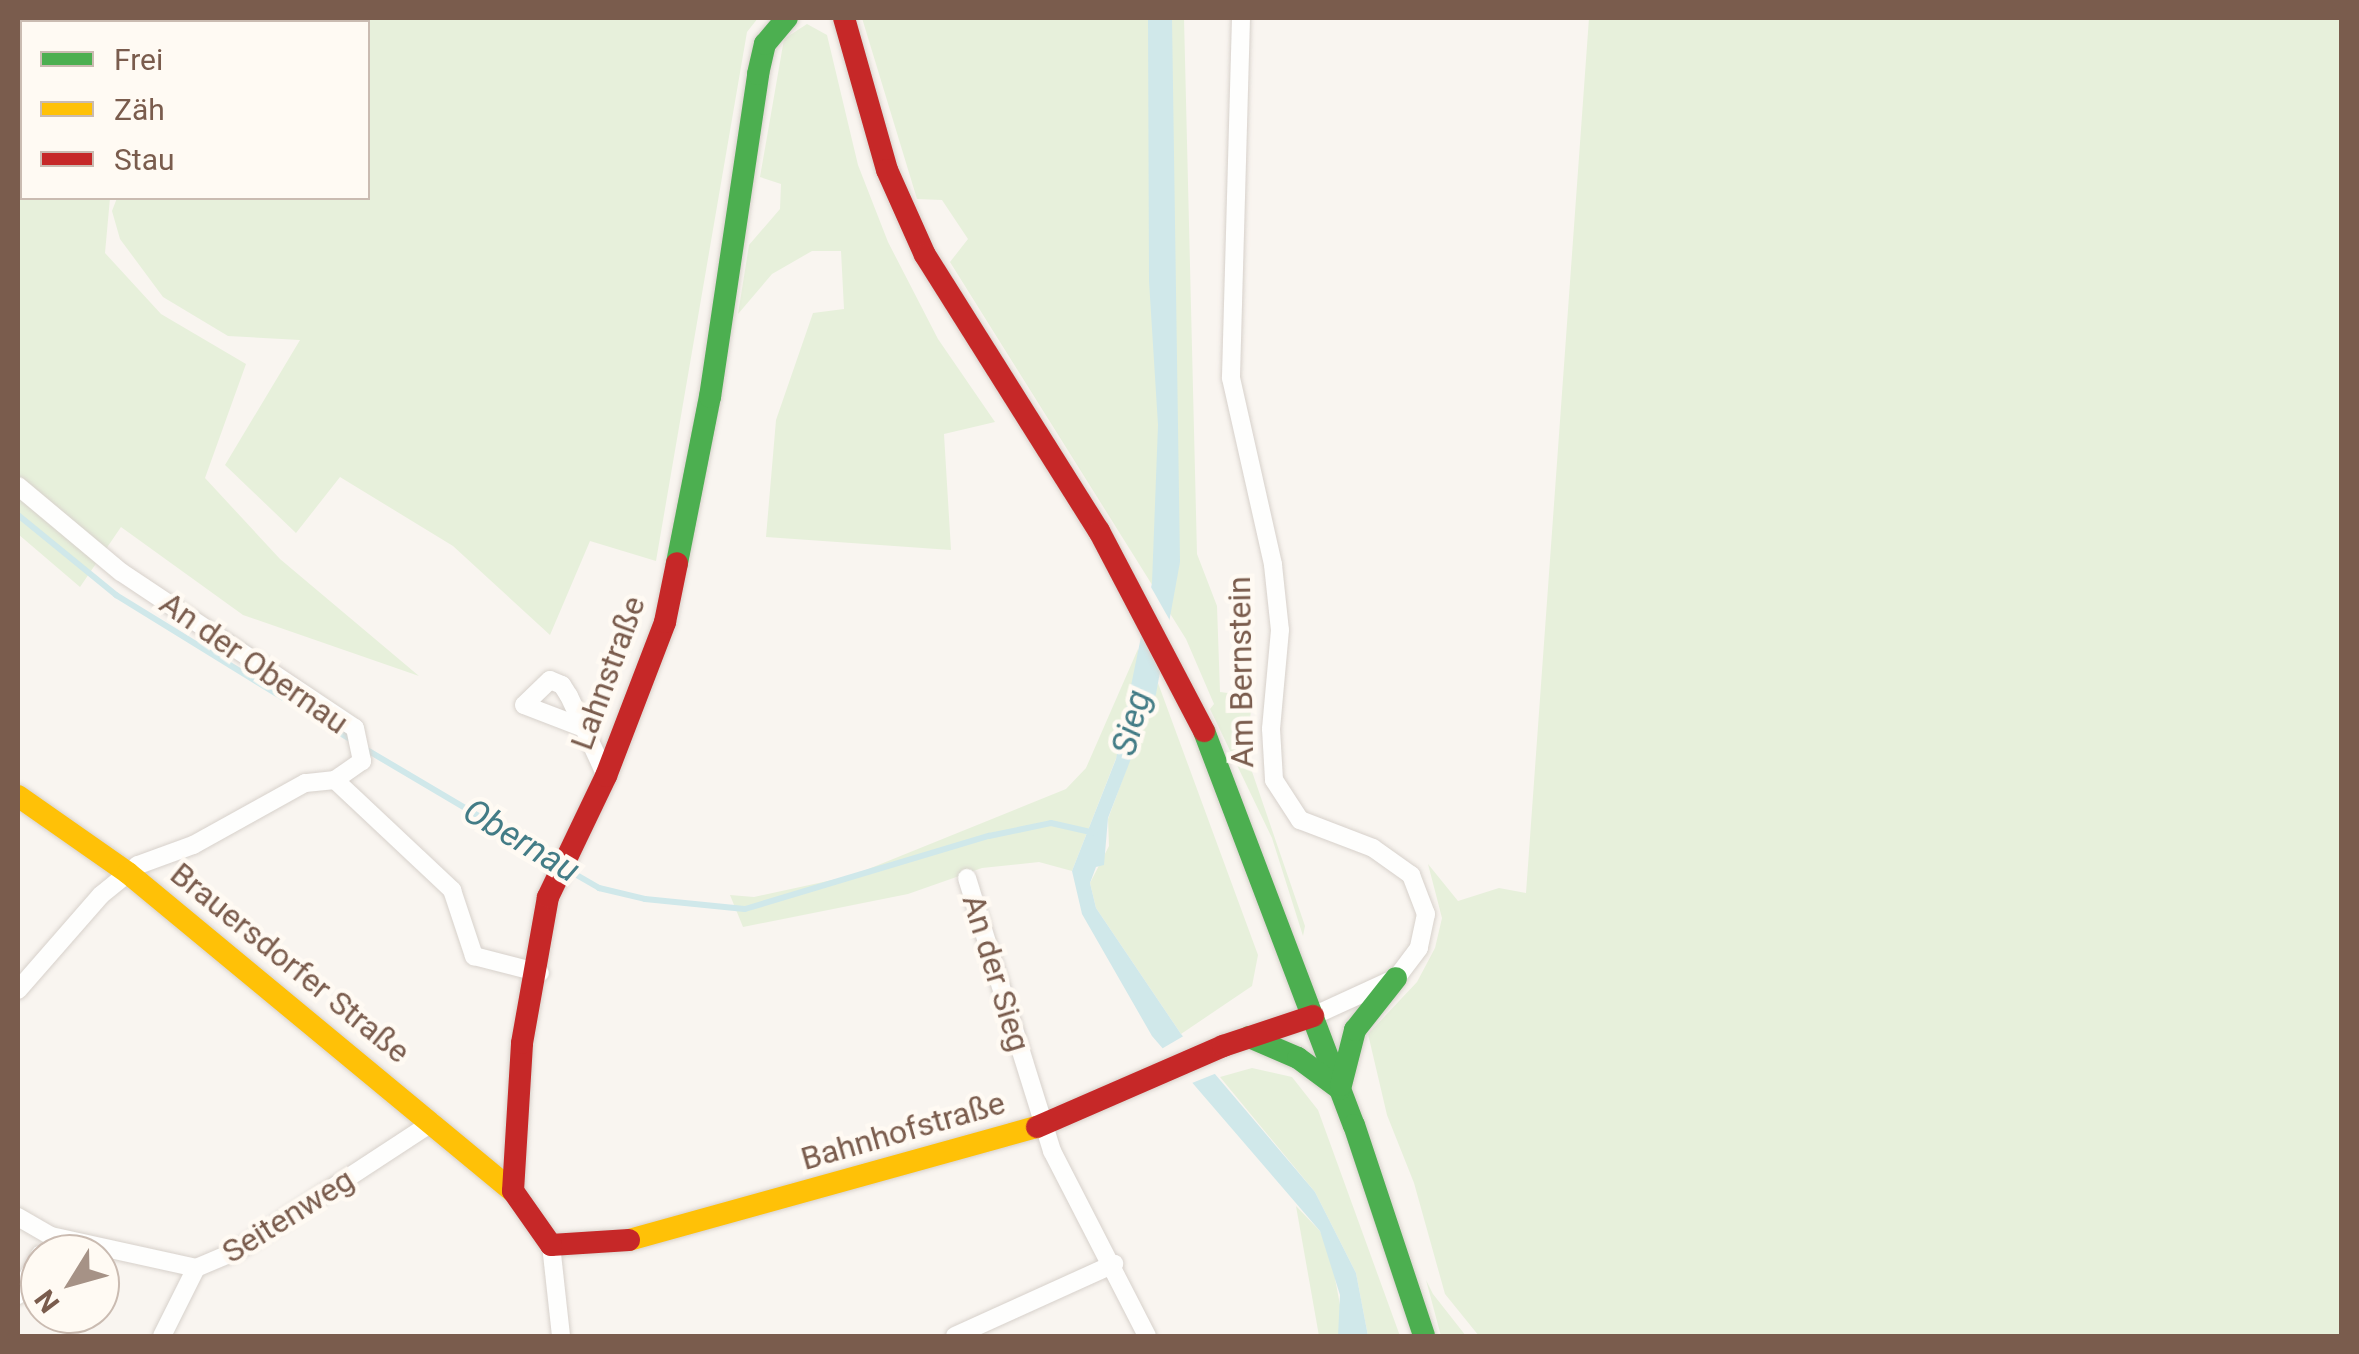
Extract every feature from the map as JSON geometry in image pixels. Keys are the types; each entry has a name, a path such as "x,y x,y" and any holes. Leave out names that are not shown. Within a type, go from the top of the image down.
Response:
{"street":[{"name":"Lahnstraße","path":"513,1191 522,1043 540,973 544,915 606,776 665,622 710,396 758,74 765,44 787,18"},
{"path":"844,18 887,170 925,256 1100,531 1198,714 1341,1090 1424,1336"},
{"name":"Am Bernstein","path":"1241,18 1230,378 1275,582 1280,630 1270,757 1280,797 1300,820 1373,848 1411,875 1426,914 1419,948 1396,978"},
{"name":"An der Obernau","path":"18,486 122,572 302,690 358,735 362,761 335,780 305,783 128,873 18,990"},
{"path":"584,728 606,776"},
{"path":"335,780 452,890 474,956 540,973"},
{"name":"Brauersdorfer Straße","path":"18,796 128,873 513,1191"},
{"name":"An der Sieg","path":"967,878 1044,1126"},
{"path":"1044,1126 1223,1046 1313,1016 1396,978"},
{"path":"1341,1090 1355,1030 1396,978"},
{"path":"1250,1037 1298,1058 1341,1090"},
{"name":"Seitenweg","path":"120,1251 196,1268 236,1251 433,1122"},
{"name":"Bahnhofstraße","path":"551,1245 628,1240 1044,1126 1148,1336"},
{"path":"513,1191 551,1245 561,1336"},
{"name":"Seitenweg","path":"18,1217 48,1234"},
{"path":"955,1336 1114,1264"},
{"path":"162,1336 196,1268"}],"green space":[{"path":"18,18 51,20 20,20 20,200 110,200 105,253 161,314 246,364 205,478 280,559 419,676 243,615 121,527 80,587 18,534"},
{"path":"758,18 747,32 656,561 590,541 550,635 453,546 340,477 296,533 225,465 300,340 228,336 163,297 120,239 112,211 116,200 370,200 370,20 188,20"},
{"path":"862,18 1184,18 1197,554 1217,606 1220,692 1252,696 1247,757 1305,926 1303,936 1272,838 1210,709 1214,704 1186,639 950,262 968,239 942,200 917,199"},
{"path":"1589,18 2341,18 2341,1336 1479,1336 1445,1294 1414,1183 1387,1115 1368,1034 1417,982 1435,948 1442,918 1428,864 1458,901 1499,888 1526,893"},
{"path":"807,24 827,35 858,165 888,242 938,339 995,422 944,434 951,550 766,537 776,420 813,313 844,309 841,251 812,251 772,274 738,314 749,245 780,209 781,184 760,177 784,39"},
{"path":"1138,649 1142,658 1117,756 1072,871 1039,862 982,868 908,894 743,927 730,895 754,897 851,876 1066,789 1086,768"},
{"path":"1158,683 1258,955 1252,986 1181,1034 1096,908 1090,883 1109,846 1108,819"},
{"path":"1252,1068 1292,1077 1318,1110 1400,1336 1368,1336 1356,1273 1315,1192 1220,1077"},
{"path":"1296,1206 1320,1231 1331,1257 1343,1321 1338,1336 1319,1336"},
{"path":"1426,1280 1433,1294 1466,1336 1441,1336"}],"water":[{"name":"Sieg","path":"1148,18 1172,18 1180,562 1156,694 1108,818 1104,865 1096,867 1090,883 1096,908 1181,1034 1315,1192 1356,1273 1368,1336 1338,1336 1340,1295 1320,1231 1152,1036 1082,914 1072,871 1116,759 1152,583 1158,425 1149,281"}],"pier":[{"path":"1147,580 1173,626 1164,680 1140,633"},
{"path":"1187,1034 1222,1071 1187,1085 1158,1051"}],"waterway":[{"name":"Obernau","path":"18,515 116,595 352,740"},
{"name":"Obernau","path":"362,747 558,863"},
{"name":"Obernau","path":"568,870 599,888 645,899 745,909 989,836 1051,823 1095,833"}],"traffic: fast":[{"path":"677,563 710,397 758,74 765,44 787,18"},
{"path":"1204,731 1354,1125 1424,1336"},
{"path":"1341,1085 1355,1030 1396,978"},
{"path":"1249,1037 1298,1058 1340,1089"}],"traffic: slow":[{"path":"18,796 128,873 513,1191"},
{"path":"629,1240 1037,1127"}],"traffic: jam":[{"path":"844,18 887,170 925,255 1099,531 1204,731"},
{"path":"629,1240 551,1245 513,1191 522,1043 548,897 606,776 665,622 677,563"},
{"path":"1037,1127 1223,1046 1313,1016"}]}
